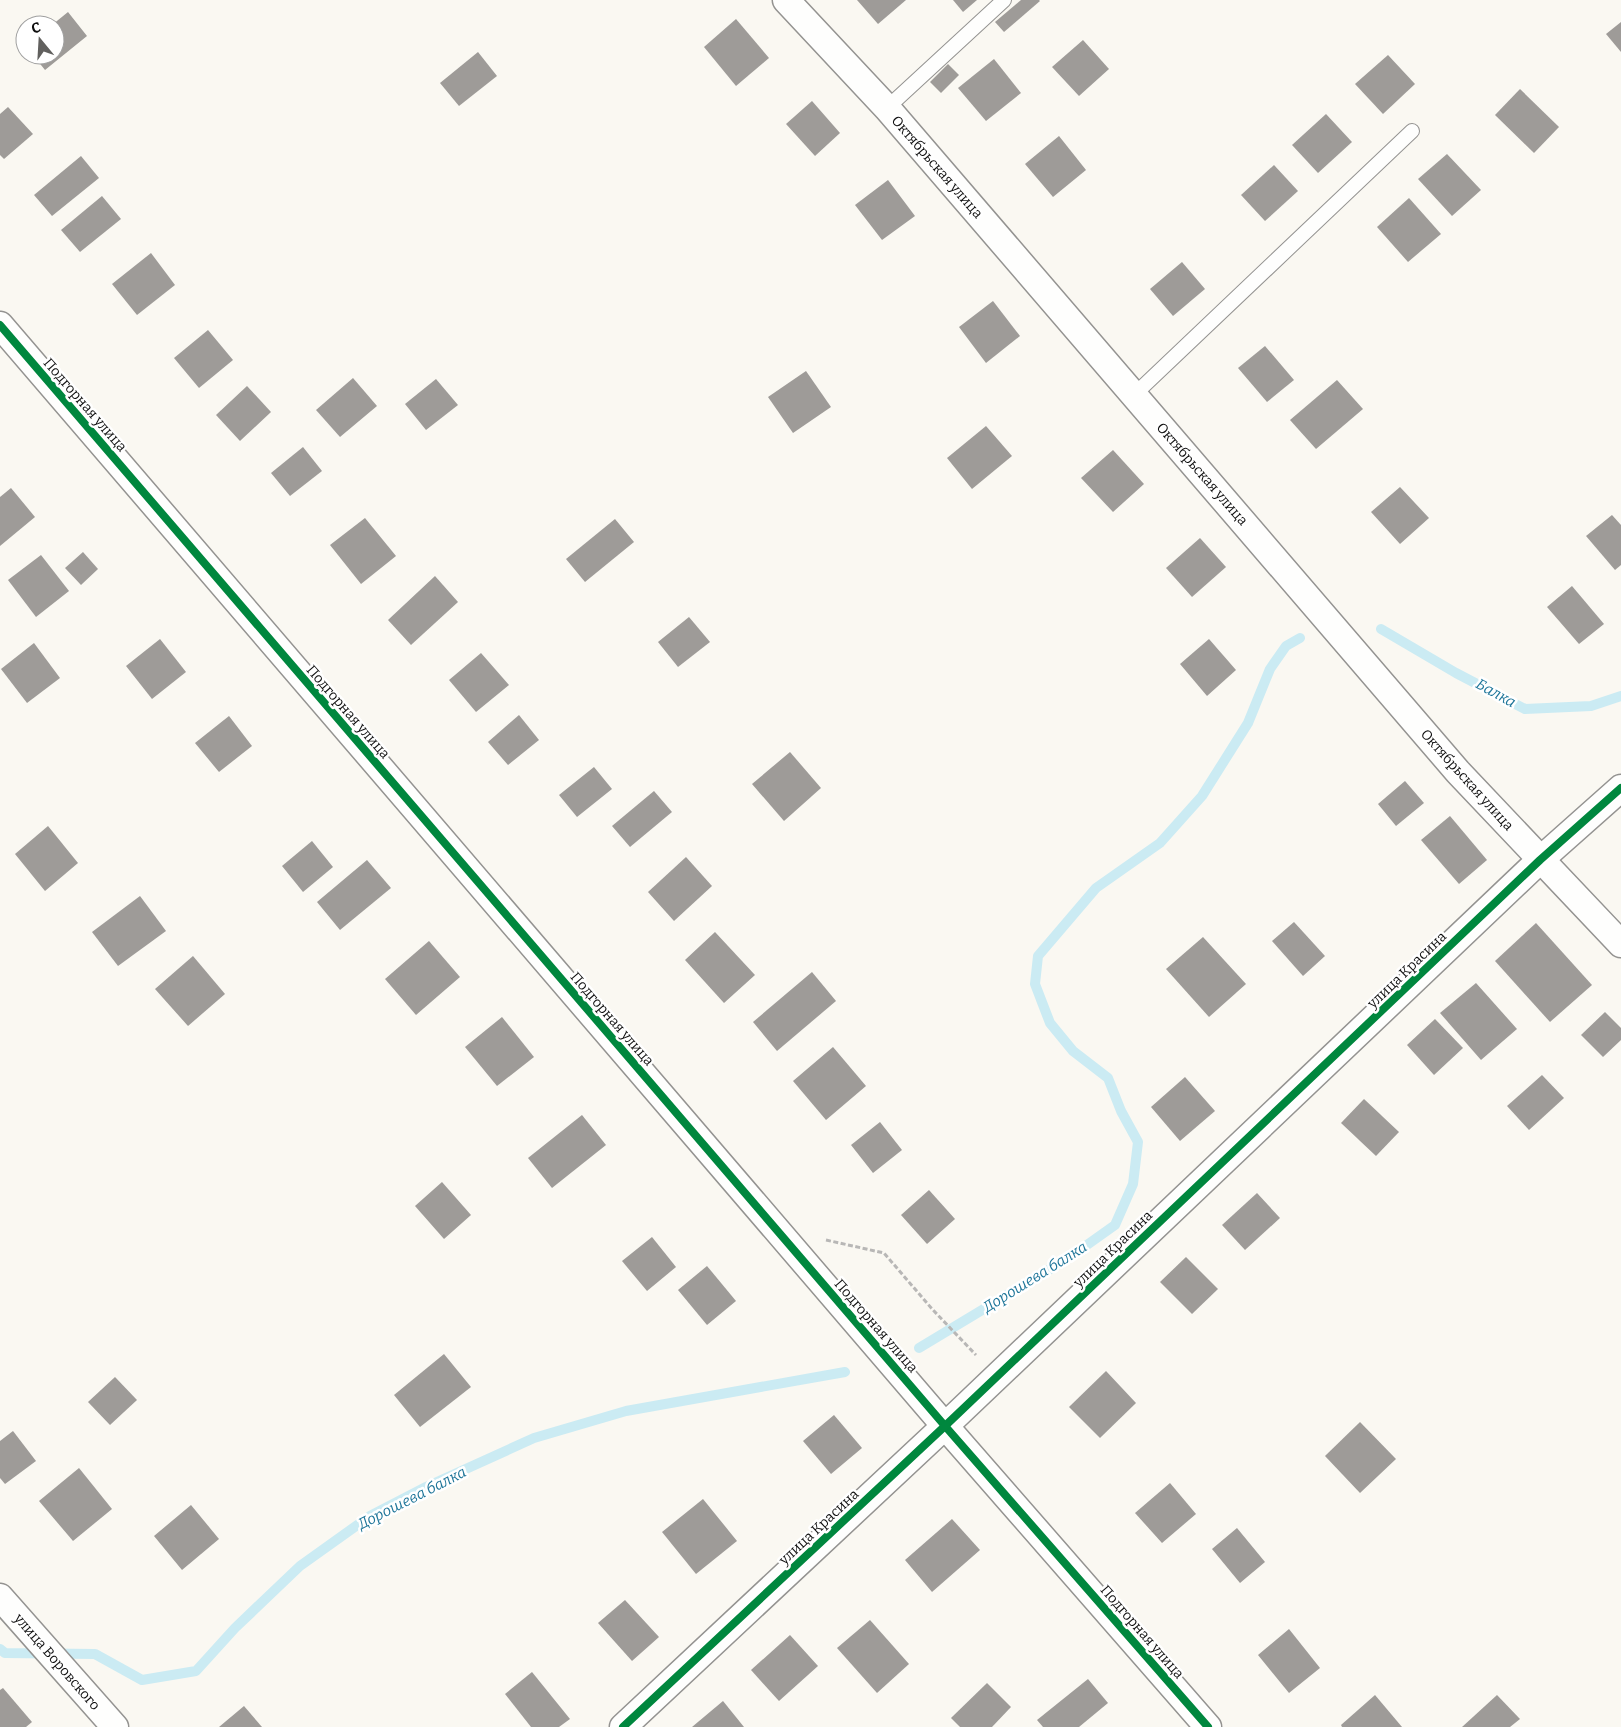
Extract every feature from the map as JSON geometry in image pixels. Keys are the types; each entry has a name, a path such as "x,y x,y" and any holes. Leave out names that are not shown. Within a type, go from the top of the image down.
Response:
{"street":[{"name":"Октябрьская улица","path":"786,0 887,108 1458,772 1621,944"},
{"name":"Подгорная улица","path":"0,325 945,1426 1208,1727"},
{"name":"улица Красина","path":"623,1727 945,1426 1540,860 1621,788"},
{"name":"улица Воровского","path":"0,1597 115,1727"}],"lane":[{"path":"887,108 1004,0"},
{"path":"1134,395 1412,131"}],"path":[{"path":"780,1234 817,1238 884,1254 966,1346"}],"building":[{"path":"857,0 906,0 878,24"},
{"path":"953,0 977,0 963,12"},
{"path":"1021,0 1040,1 1004,32 995,22"},
{"path":"68,12 87,36 65,54 65,15"},
{"path":"736,19 769,58 736,86 704,47"},
{"path":"1621,22 1621,52 1606,34"},
{"path":"1083,40 1109,69 1079,96 1052,67"},
{"path":"478,52 497,76 459,106 440,83"},
{"path":"1388,55 1415,84 1383,114 1355,84"},
{"path":"994,59 1021,93 986,121 958,88"},
{"path":"948,64 959,75 941,93 930,82"},
{"path":"41,65 51,65 45,70"},
{"path":"1520,89 1559,127 1534,153 1495,115"},
{"path":"812,101 840,133 815,156 786,124"},
{"path":"8,107 33,134 4,159 0,155 0,114"},
{"path":"1326,114 1352,142 1318,173 1292,145"},
{"path":"1059,136 1086,170 1053,197 1025,164"},
{"path":"1447,154 1481,190 1452,216 1418,179"},
{"path":"81,156 99,178 52,216 34,195"},
{"path":"1274,165 1298,191 1265,221 1241,195"},
{"path":"888,180 915,216 882,240 855,205"},
{"path":"102,196 121,219 80,252 61,230"},
{"path":"1409,198 1441,234 1408,262 1377,227"},
{"path":"151,253 175,285 137,315 112,284"},
{"path":"1182,262 1205,289 1173,316 1150,289"},
{"path":"993,301 1020,336 986,363 959,327"},
{"path":"208,330 233,360 199,388 174,358"},
{"path":"1265,346 1294,380 1267,402 1238,368"},
{"path":"806,371 831,407 793,433 768,397"},
{"path":"353,378 377,406 340,437 316,410"},
{"path":"436,379 458,405 426,430 405,404"},
{"path":"1337,380 1363,409 1316,449 1290,420"},
{"path":"247,386 271,412 240,441 216,415"},
{"path":"986,426 1012,456 972,489 947,458"},
{"path":"303,447 322,471 290,496 271,473"},
{"path":"1113,450 1144,484 1113,512 1081,478"},
{"path":"1400,487 1429,518 1400,544 1371,512"},
{"path":"11,488 35,517 0,546 0,497"},
{"path":"1612,515 1621,525 1621,565 1615,570 1586,536"},
{"path":"365,518 396,556 361,584 330,545"},
{"path":"615,519 634,542 585,582 566,559"},
{"path":"1200,538 1226,567 1192,597 1166,568"},
{"path":"83,552 98,569 81,585 65,568"},
{"path":"41,555 69,591 36,617 8,580"},
{"path":"435,576 458,602 411,645 388,620"},
{"path":"1572,586 1604,624 1579,644 1547,607"},
{"path":"689,617 710,642 678,667 658,642"},
{"path":"160,639 186,672 152,699 126,666"},
{"path":"1209,639 1236,670 1207,696 1180,664"},
{"path":"34,643 60,678 27,703 1,669"},
{"path":"481,653 509,685 476,712 449,680"},
{"path":"519,715 539,740 508,765 488,742"},
{"path":"229,716 252,746 219,772 195,743"},
{"path":"790,752 821,788 784,821 752,784"},
{"path":"594,767 612,789 577,817 559,795"},
{"path":"1405,781 1424,803 1396,826 1378,804"},
{"path":"654,791 672,812 630,847 612,826"},
{"path":"1450,816 1487,860 1459,884 1421,840"},
{"path":"48,826 78,863 45,891 15,854"},
{"path":"312,841 333,867 303,892 282,866"},
{"path":"686,857 712,886 674,921 648,892"},
{"path":"367,860 391,888 340,930 317,902"},
{"path":"140,896 166,931 118,966 92,932"},
{"path":"1294,922 1325,956 1303,976 1272,941"},
{"path":"1536,923 1592,985 1550,1022 1495,961"},
{"path":"715,932 755,975 724,1003 685,960"},
{"path":"1203,937 1246,984 1209,1017 1166,969"},
{"path":"429,941 460,977 416,1015 385,979"},
{"path":"193,956 225,994 188,1026 155,989"},
{"path":"812,972 836,1001 777,1051 753,1022"},
{"path":"1476,983 1517,1029 1481,1060 1440,1013"},
{"path":"1605,1012 1621,1028 1621,1040 1603,1057 1581,1035"},
{"path":"502,1017 534,1057 497,1086 465,1047"},
{"path":"1435,1019 1463,1048 1434,1075 1407,1045"},
{"path":"833,1047 866,1086 826,1120 793,1081"},
{"path":"1542,1075 1564,1098 1529,1130 1507,1106"},
{"path":"1185,1077 1215,1111 1180,1141 1151,1107"},
{"path":"1364,1099 1399,1132 1376,1156 1341,1123"},
{"path":"582,1115 606,1145 552,1188 528,1158"},
{"path":"880,1122 902,1150 873,1173 851,1145"},
{"path":"442,1182 471,1215 444,1239 415,1206"},
{"path":"929,1190 955,1219 927,1244 901,1215"},
{"path":"1257,1193 1280,1218 1245,1250 1222,1225"},
{"path":"652,1237 676,1267 647,1291 622,1261"},
{"path":"1186,1257 1218,1289 1192,1314 1160,1282"},
{"path":"707,1266 736,1301 707,1325 678,1290"},
{"path":"444,1354 471,1387 420,1427 394,1395"},
{"path":"1106,1371 1136,1403 1100,1438 1069,1407"},
{"path":"115,1377 137,1400 110,1425 88,1402"},
{"path":"834,1415 862,1448 831,1474 803,1441"},
{"path":"1360,1422 1396,1459 1360,1493 1325,1456"},
{"path":"13,1431 36,1461 5,1484 0,1478 0,1441"},
{"path":"79,1468 112,1509 73,1541 39,1501"},
{"path":"1170,1483 1196,1514 1162,1543 1135,1513"},
{"path":"703,1499 737,1541 696,1574 662,1532"},
{"path":"191,1505 219,1539 182,1570 154,1536"},
{"path":"952,1519 980,1550 932,1592 905,1560"},
{"path":"1237,1528 1265,1562 1240,1583 1212,1549"},
{"path":"625,1600 659,1637 632,1661 598,1623"},
{"path":"870,1620 909,1664 877,1693 837,1648"},
{"path":"1289,1629 1320,1668 1289,1693 1258,1655"},
{"path":"790,1635 818,1666 779,1701 751,1670"},
{"path":"532,1672 570,1719 559,1727 531,1727 505,1694"},
{"path":"1088,1679 1108,1703 1079,1727 1043,1727 1037,1720"},
{"path":"987,1683 1011,1707 992,1727 960,1727 951,1718"},
{"path":"3,1688 32,1722 26,1727 0,1727 0,1690"},
{"path":"1375,1695 1402,1727 1342,1727 1341,1725"},
{"path":"1497,1695 1520,1719 1510,1727 1462,1727"},
{"path":"723,1701 744,1727 692,1727"},
{"path":"244,1706 262,1727 219,1727"}],"waterway":[{"name":"Балка","path":"1381,629 1456,673 1525,709 1591,706 1621,696"},
{"name":"Дорошева балка","path":"919,1348 1070,1257 1115,1225 1133,1184 1138,1142 1121,1111 1108,1078 1073,1051 1050,1023 1035,984 1038,956 1096,888 1160,843 1202,796 1248,723 1270,669 1286,646 1300,638"},
{"name":"Дорошева балка","path":"0,1649 5,1653 95,1654 142,1680 196,1671 235,1628 300,1566 370,1516 426,1487 534,1438 626,1411 845,1372"}],"cycle path":[{"path":"0,325 945,1426 1208,1727"},
{"path":"623,1727 945,1426 1540,860 1621,788"}]}
